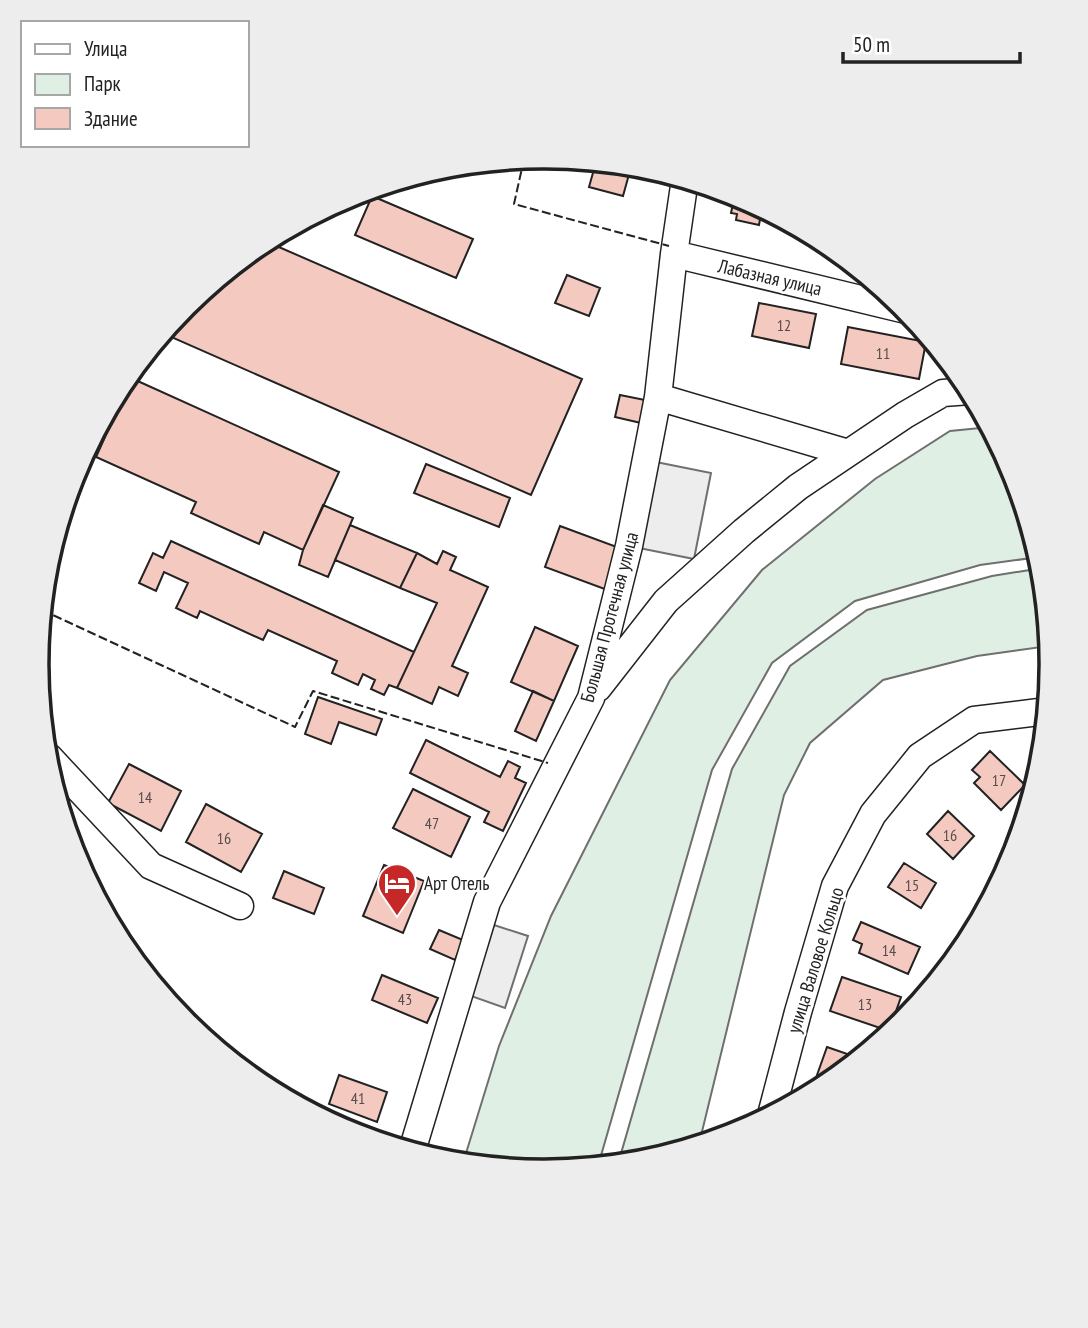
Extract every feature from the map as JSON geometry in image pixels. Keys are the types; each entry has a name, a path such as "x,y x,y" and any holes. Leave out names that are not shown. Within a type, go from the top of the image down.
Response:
{"street":[{"name":"Большая Протечная улица","path":"415,1142 486,902 591,698 629,546 658,397 683,189"},
{"name":"Лабазная улица","path":"674,254 884,305"},
{"path":"591,698 666,601 744,531 798,487 905,415 943,393 958,392"},
{"path":"658,397 848,453"},
{"name":"улица Валовое Кольцо","path":"774,1102 835,886 873,814 920,756 974,720 1037,712"},
{"path":"61,770 151,866 240,906"}],"green space":[{"path":"979,428 1013,505 1027,559 980,565 855,601 772,663 712,770 601,1156 544,1159 466,1153 499,1046 551,916 670,680 762,570 875,479 950,431"},
{"path":"1030,570 1038,647 977,656 883,680 810,743 784,795 702,1133 621,1153 732,769 790,666 867,610 992,576"}],"shaded area":[{"path":"646,460 711,473 694,559 629,546"},
{"path":"494,925 528,936 505,1008 471,996"}],"building":[{"path":"593,172 628,177 623,196 589,187"},
{"path":"377,198 473,239 456,278 355,235 370,201"},
{"path":"732,207 760,219 759,225 736,220 737,214 731,213"},
{"path":"278,247 582,379 531,495 172,338 218,292"},
{"path":"567,275 600,288 589,316 555,303"},
{"path":"759,303 816,314 809,348 752,336"},
{"path":"848,327 918,340 925,348 919,379 841,364"},
{"path":"138,381 339,472 303,550 264,532 259,544 191,513 196,502 96,457 115,416"},
{"path":"620,395 645,400 641,423 615,417"},
{"path":"426,464 510,498 499,527 414,493"},
{"path":"323,505 353,518 328,577 299,565"},
{"path":"350,525 417,553 400,588 335,560"},
{"path":"560,526 625,550 610,591 545,567"},
{"path":"171,541 414,652 397,688 389,685 384,695 371,689 375,680 363,674 358,685 332,673 337,661 268,630 263,640 200,611 197,618 176,608 188,583 164,572 156,591 139,583 153,553 163,558"},
{"path":"443,551 456,557 450,570 488,587 452,666 468,673 458,696 439,687 432,704 397,688 437,603 400,588 417,553 437,564"},
{"path":"535,627 578,646 554,701 511,682"},
{"path":"533,691 554,701 536,741 515,731"},
{"path":"318,697 382,719 376,735 339,722 331,744 305,734"},
{"path":"426,740 500,777 508,761 520,767 515,778 526,783 503,831 484,822 489,812 410,773"},
{"path":"990,751 1024,784 1023,787 1001,810 974,783 980,777 972,770"},
{"path":"129,764 181,791 161,831 108,803"},
{"path":"413,789 470,817 451,857 393,828"},
{"path":"206,804 262,834 241,872 186,842"},
{"path":"948,811 974,836 953,859 927,834"},
{"path":"904,863 936,883 921,908 888,887"},
{"path":"384,865 424,881 403,933 363,916"},
{"path":"284,871 324,888 314,914 273,898"},
{"path":"861,922 920,947 908,974 859,953 862,944 853,940"},
{"path":"439,930 463,940 455,960 430,949"},
{"path":"382,975 438,998 427,1023 372,1000"},
{"path":"842,977 901,997 896,1012 879,1028 830,1011"},
{"path":"827,1047 848,1054 819,1076 817,1075"},
{"path":"339,1075 387,1092 377,1122 329,1104"}],"fence":[{"path":"522,170 514,204 669,246"},
{"path":"52,614 295,727 313,691 548,763"}],"place":[{"name":"Арт Отель","path":"397,917"}]}
